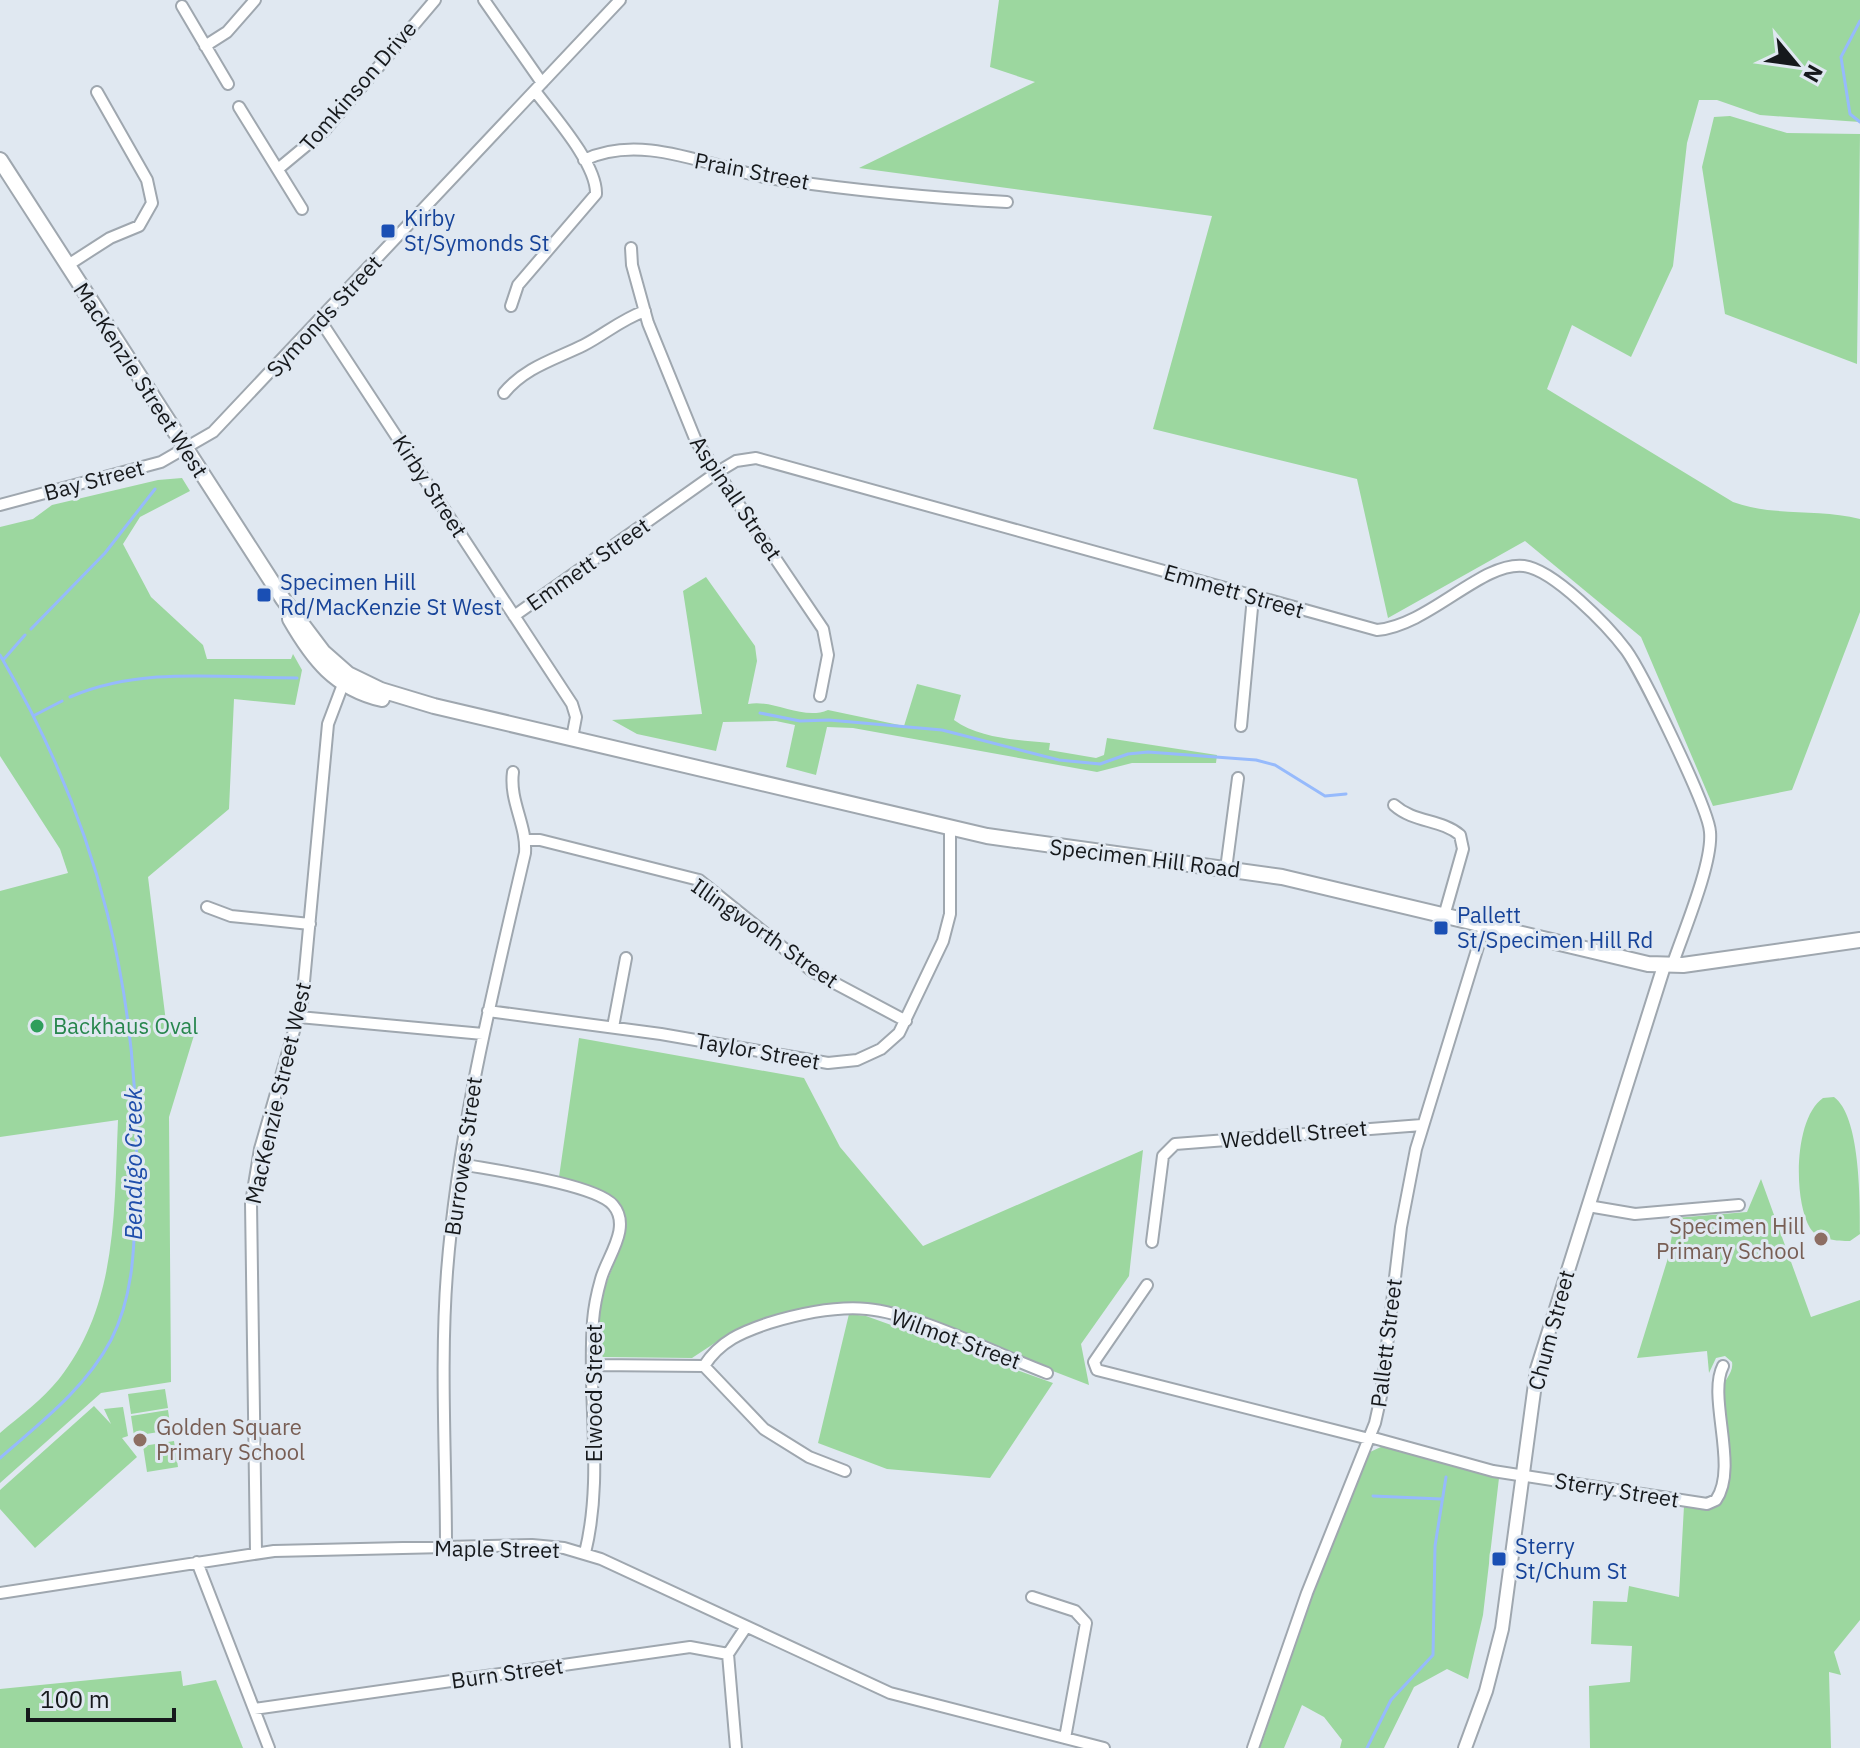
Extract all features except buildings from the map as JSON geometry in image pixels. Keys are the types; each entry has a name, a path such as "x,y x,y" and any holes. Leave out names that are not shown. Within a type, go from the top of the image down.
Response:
{"main road":[{"name":"MacKenzie Street West","path":"0,160 283,599 345,679"},
{"name":"Specimen Hill Road","path":"345,679 434,706 950,827 1027,843 1311,883 1587,952 1668,966 1860,940"}],"street":[{"path":"205,46 227,32 255,0"},
{"name":"Tomkinson Drive","path":"278,169 325,130 435,0"},
{"path":"484,0 584,160 594,180 596,194 518,285 511,306"},
{"name":"Symonds Street","path":"186,450 222,424 620,0"},
{"path":"182,6 228,84"},
{"path":"68,265 110,238 139,226 147,218 152,203 147,180 97,92"},
{"name":"Tomkinson Drive","path":"239,107 302,209"},
{"name":"Prain Street","path":"584,160 607,150 652,152 772,178 1007,202"},
{"name":"Aspinall Street","path":"631,248 632,265 645,311 690,429 716,473 823,629 828,655 820,696"},
{"path":"504,393 516,380 551,358 582,346 627,318 645,311"},
{"name":"Kirby Street","path":"320,320 575,711 572,738"},
{"name":"Bay Street","path":"0,505 153,464 186,450"},
{"name":"Emmett Street","path":"514,616 716,473 746,459 774,461 1377,630 1412,622 1495,571 1512,566 1543,572 1626,651 1708,819 1708,850 1668,966"},
{"path":"1241,726 1253,597"},
{"name":"MacKenzie Street West","path":"256,1553 251,1203 260,1149 299,1017 328,724 345,679"},
{"name":"Burrowes Street","path":"446,1547 444,1326 461,1164 483,1034 525,840 514,800 513,772"},
{"path":"1226,869 1238,778"},
{"path":"1394,805 1413,819 1449,828 1460,835 1463,849 1444,916"},
{"name":"Taylor Street","path":"488,1011 613,1027 837,1064 857,1060 881,1049 899,1033 948,926 950,827"},
{"name":"Illingworth Street","path":"525,840 540,840 699,880 812,971 906,1021"},
{"path":"207,907 238,918 310,924"},
{"name":"Pallett Street","path":"1253,1748 1307,1593 1370,1438 1381,1396 1403,1211 1422,1125 1484,927"},
{"path":"613,1027 626,958"},
{"name":"Chum Street","path":"1465,1748 1498,1650 1537,1369 1668,966"},
{"path":"299,1017 483,1034"},
{"name":"Weddell Street","path":"1152,1242 1167,1149 1175,1144 1422,1125"},
{"name":"Elwood Street","path":"461,1164 583,1189 615,1206 620,1225 596,1299 593,1365 595,1497 585,1553"},
{"path":"1588,1206 1635,1214 1739,1205"},
{"path":"1147,1285 1094,1362 1094,1368 1099,1372 1522,1476"},
{"name":"Wilmot Street","path":"704,1366 718,1347 756,1327 800,1316 864,1308 935,1329 1047,1373"},
{"path":"593,1365 704,1366 764,1429 809,1457 845,1471"},
{"name":"Sterry Street","path":"1522,1476 1712,1503 1722,1486 1723,1431 1718,1382 1723,1366"},
{"name":"Maple Street","path":"0,1593 256,1553 547,1546 585,1553 902,1698 1104,1748"},
{"path":"197,1562 269,1748"},
{"path":"1032,1597 1075,1611 1086,1623 1065,1738"},
{"path":"736,1748 728,1654 746,1627"},
{"name":"Burn Street","path":"254,1709 690,1647 728,1654"}],"green space":[{"path":"999,0 1860,0 1860,122 1760,115 1717,100 1699,100 1687,143 1673,266 1631,357 1572,325 1547,389 1733,502 1748,507 1860,519 1860,612 1792,790 1713,806 1641,637 1525,541 1388,618 1357,479 1153,429 1212,216 859,168 1035,82 990,67"},
{"path":"1730,116 1787,133 1860,134 1857,364 1725,314 1702,167 1714,117"},
{"path":"182,478 190,491 140,517 123,544 151,597 203,645 207,659 291,659 293,654 302,670 295,705 234,699 229,809 148,877 166,1022 195,1032 169,1117 171,1382 101,1393 0,1483 0,1433 59,1379 93,1320 109,1256 118,1120 0,1137 0,891 68,873 60,849 0,756 0,527 33,519 52,505 158,480"},
{"path":"706,577 755,646 757,661 748,704 768,704 809,713 828,710 904,726 917,684 961,695 954,720 988,735 1050,743 1049,750 1096,758 1104,755 1107,738 1217,755 1216,763 1132,763 1097,772 853,728 827,727 816,775 786,767 795,725 776,721 723,722 716,751 637,734 612,720 702,714 683,591"},
{"path":"579,1038 804,1078 840,1147 923,1246 1143,1150 1129,1276 1081,1344 1089,1385 890,1308 851,1304 730,1333 692,1358 603,1357 598,1340 602,1299 625,1234 625,1217 617,1203 596,1190 559,1177"},
{"path":"1834,1097 1849,1121 1857,1159 1860,1234 1850,1241 1828,1239 1813,1232 1804,1215 1801,1198 1799,1160 1806,1123 1813,1108 1823,1098"},
{"path":"1761,1179 1811,1317 1860,1300 1860,1620 1834,1652 1841,1675 1829,1672 1831,1748 1590,1748 1589,1686 1630,1682 1632,1646 1591,1644 1593,1601 1627,1602 1629,1586 1679,1597 1684,1506 1712,1508 1720,1499 1728,1471 1723,1391 1732,1362 1725,1356 1716,1358 1709,1373 1707,1351 1637,1358 1668,1258 1675,1218 1747,1212"},
{"path":"849,1314 866,1316 1053,1383 990,1478 887,1469 818,1443"},
{"path":"165,1389 168,1408 131,1414 128,1394"},
{"path":"94,1406 111,1424 104,1409 123,1407 128,1436 122,1438 137,1457 35,1548 0,1509 0,1490"},
{"path":"168,1410 171,1430 134,1436 131,1416"},
{"path":"174,1441 178,1467 147,1472 143,1446"},
{"path":"1383,1446 1499,1478 1483,1615 1468,1679 1447,1669 1414,1687 1384,1748 1340,1748 1342,1740 1324,1717 1302,1705 1284,1748 1260,1748 1314,1590 1370,1452"},
{"path":"181,1671 183,1686 216,1680 243,1748 0,1748 0,1689"}],"waterway":[{"path":"1860,21 1841,57 1850,114 1860,122"},
{"path":"31,629 105,553 155,489"},
{"path":"4,659 25,635"},
{"name":"Bendigo Creek","path":"0,655 35,718 64,782 88,848 122,981 136,1120 134,1249 129,1286 119,1322 100,1358 75,1390 0,1458"},
{"path":"70,697 97,687 153,677 297,678"},
{"path":"35,715 62,701"},
{"path":"760,713 800,721 829,720 942,730 1059,760 1100,764 1128,754 1148,752 1256,760 1275,765 1325,796 1346,794"},
{"path":"1367,1748 1391,1700 1433,1655 1435,1546 1446,1477"},
{"path":"1373,1496 1441,1499"}],"place":[{"name":"Kirby St/Symonds St","path":"388,231"},
{"name":"Specimen Hill Rd/MacKenzie St West","path":"264,595"},
{"name":"Pallett St/Specimen Hill Rd","path":"1441,928"},
{"name":"Backhaus Oval","path":"37,1026"},
{"name":"Specimen Hill Primary School","path":"1821,1239"},
{"name":"Golden Square Primary School","path":"140,1440"},
{"name":"Sterry St/Chum St","path":"1499,1559"}]}
